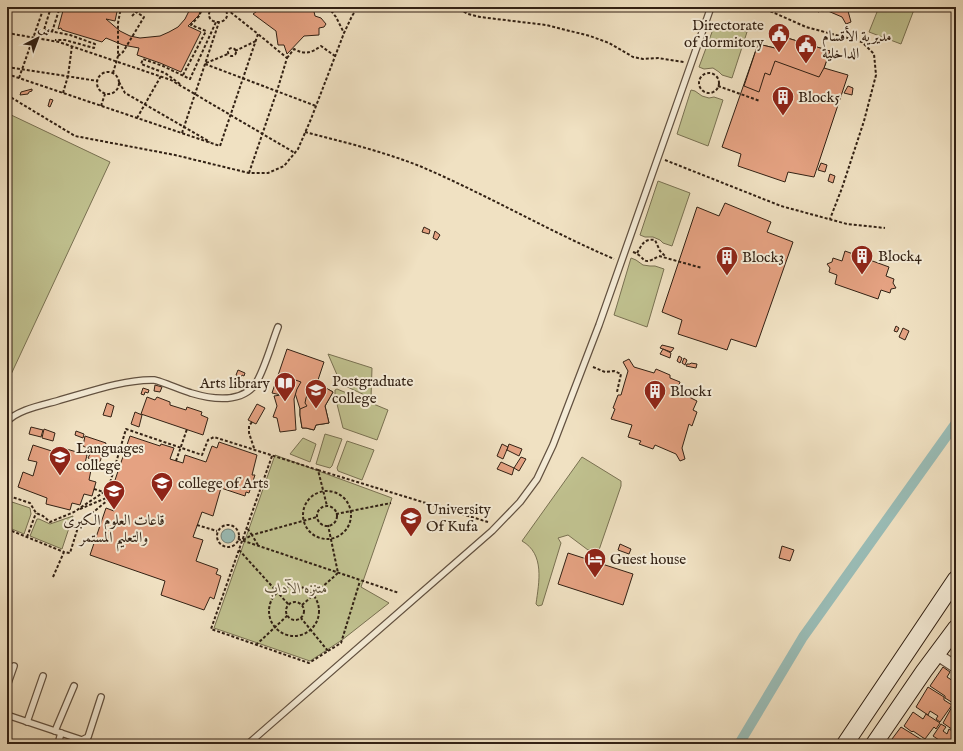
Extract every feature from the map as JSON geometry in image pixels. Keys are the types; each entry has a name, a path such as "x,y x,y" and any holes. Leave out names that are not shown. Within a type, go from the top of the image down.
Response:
{"main road":[{"path":"845,744 956,580"},
{"path":"924,628 922,636 924,644 939,650"},
{"path":"874,744 924,671 956,628"},
{"path":"903,658 915,658 922,663 924,671"}],"street":[{"path":"939,650 956,667"}],"lane":[{"path":"248,744 492,532 520,502 537,479 553,445 599,325 711,7"},
{"path":"7,422 26,410 137,381 156,380 177,389 207,398 224,400 244,393 254,385 278,327"},
{"path":"7,686 14,666"},
{"path":"27,722 43,676"},
{"path":"58,744 58,732 74,686"},
{"path":"7,715 82,740 86,739 101,697"}],"path":[{"path":"7,14 14,7"},
{"path":"19,78 44,8 36,7"},
{"path":"52,32 60,7"},
{"path":"113,73 118,56 118,23 121,7"},
{"path":"118,56 123,52 144,17 136,12 135,7"},
{"path":"132,16 136,12 146,7"},
{"path":"162,7 167,11 172,7"},
{"path":"183,75 206,31 191,25 199,16 203,7"},
{"path":"211,7 210,16 213,21 217,22"},
{"path":"224,7 287,58"},
{"path":"328,7 336,17 344,33"},
{"path":"7,95 74,136 175,155 249,173 268,173 284,166 295,153 316,106 344,33 358,7"},
{"path":"455,7 468,14 480,17 546,25 590,36 609,43 632,57 643,59 664,58 691,64"},
{"path":"760,7 806,28 862,42 874,54 876,75 864,121 830,219"},
{"path":"47,40 65,40 94,48 95,44 44,30 51,8 59,10"},
{"path":"228,9 226,18 217,22 190,79 162,65 143,59 141,64 170,76 195,94 295,153"},
{"path":"182,133 217,22"},
{"path":"7,33 72,46 161,76 190,90"},
{"path":"7,74 220,146 258,34"},
{"path":"76,43 77,38"},
{"path":"205,64 228,54 230,56 234,56 235,51 256,41"},
{"path":"63,93 68,76 72,46"},
{"path":"249,173 287,58 294,50 306,54 313,52 321,46 335,56"},
{"path":"228,54 228,50 230,49 233,48 235,51"},
{"path":"193,56 199,60"},
{"path":"205,64 316,106"},
{"path":"160,71 162,65"},
{"path":"7,67 98,80"},
{"path":"707,72 713,74 718,79 718,86 715,91 706,92 700,89 698,82 701,76 707,72"},
{"path":"119,82 118,89 115,92 105,93 99,89 98,80 103,73 113,73 118,78 125,93 216,145"},
{"path":"137,118 161,76"},
{"path":"718,86 760,101"},
{"path":"101,106 105,93"},
{"path":"305,132 354,145 420,167 468,188 583,246 622,261"},
{"path":"658,158 781,206 847,224 885,228"},
{"path":"637,253 643,241 650,239 655,240 660,251 666,257"},
{"path":"632,251 637,253 643,260 653,260 659,256 702,268"},
{"path":"594,367 605,372 614,371 621,374 617,392"},
{"path":"252,422 249,426 248,434 255,451"},
{"path":"74,512 105,492 126,429 202,455 208,440 214,438 488,522"},
{"path":"176,461 187,429"},
{"path":"272,456 211,630 309,663 341,643 360,581"},
{"path":"318,470 327,506"},
{"path":"94,489 118,497"},
{"path":"323,491 334,492 342,496 348,502 351,511 351,520 347,529 340,536 331,539 321,539 312,534 308,530 304,521 303,512 306,503 312,496 323,491"},
{"path":"7,507 10,497 30,503 36,513 43,516 50,522 114,495"},
{"path":"7,529 64,552 70,553 79,524 114,495"},
{"path":"336,514 391,503"},
{"path":"327,506 333,508 336,514 335,520 328,525 320,522 317,517 318,511 327,506"},
{"path":"26,537 36,513"},
{"path":"242,541 252,535 317,517"},
{"path":"197,524 217,532"},
{"path":"230,524 238,532 238,540 234,545 224,546 218,542 216,535 222,526 230,524"},
{"path":"328,525 338,573"},
{"path":"247,527 258,546"},
{"path":"238,540 399,593"},
{"path":"239,550 289,605"},
{"path":"53,577 64,552"},
{"path":"302,605 338,573"},
{"path":"296,586 306,589 313,595 319,610 317,621 311,630 293,636 283,633 276,627 271,618 270,609 272,600 278,592 286,588 296,586"},
{"path":"289,605 297,602 302,605 304,610 301,618"},
{"path":"289,605 287,610 290,618 295,620 301,618"},
{"path":"256,645 288,615"},
{"path":"301,618 328,651"}],"green space":[{"path":"879,7 915,7 901,44 869,32"},
{"path":"715,24 747,32 732,78 722,75 713,68 704,69 699,67"},
{"path":"691,90 702,96 709,98 714,97 723,100 708,146 677,134"},
{"path":"7,113 110,162 7,383"},
{"path":"658,181 690,193 672,246 653,237 645,237 640,235"},
{"path":"631,258 643,265 655,266 664,269 647,327 614,315"},
{"path":"328,354 372,368 371,398 341,384"},
{"path":"337,389 388,410 377,440 343,428 335,396 335,390"},
{"path":"325,434 342,439 330,468 316,464"},
{"path":"303,438 316,444 310,462 290,454"},
{"path":"347,441 374,450 362,480 338,471 337,468"},
{"name":"متنزه الآداب","path":"275,455 392,498 361,587 389,603 342,640 310,661 214,628"},
{"path":"582,457 621,481 621,486 599,550 588,550 568,535 558,538 561,543 542,605 538,606 536,604 539,569 534,553 522,541"},
{"path":"12,502 30,508 31,514 24,534 7,527 7,514"},
{"path":"73,516 62,549 30,536 37,519 50,524"}],"water":[{"path":"225,529 231,529 235,533 235,539 231,543 225,543 221,539 221,533"}],"building":[{"path":"64,7 118,7 115,21 106,19 120,31 130,36 140,38 160,36 169,32 178,27 185,19 191,7 201,7 199,15 188,26 201,32 181,72 137,55 139,48 123,45 106,38 102,42 62,30 61,28 58,29"},
{"path":"263,7 313,7 315,16 321,18 326,24 324,27 319,28 319,35 304,36 287,54 284,45 278,45 276,31 253,14"},
{"path":"806,7 849,7 848,11 851,22 846,24 842,17 821,8 819,12"},
{"name":"Block5","path":"784,37 830,51 824,68 848,75 814,177 788,172 785,182 738,166 741,154 722,147 758,44 779,49"},
{"name":"مديرية الأقسام الداخلية","path":"784,37 830,51 819,77 775,61 770,75 765,73 759,92 744,86 758,44 779,49"},
{"path":"848,86 853,88 852,95 844,93"},
{"path":"32,89 32,91 28,94 20,95 21,92"},
{"path":"50,99 53,100 50,107 48,106"},
{"path":"821,163 827,165 825,172 818,170"},
{"path":"830,174 835,176 833,183 828,181"},
{"name":"Block3","path":"725,203 771,222 767,232 793,242 756,347 731,339 727,350 678,334 682,320 662,312 697,207 719,216"},
{"path":"424,227 430,230 429,234 422,232"},
{"path":"435,231 440,235 437,240 433,238"},
{"name":"Block4","path":"845,251 889,267 886,276 894,279 893,283 896,288 891,289 890,293 881,290 878,299 835,284 837,275 829,272 830,268 827,264 832,262 833,258 842,261"},
{"path":"896,326 899,328 897,332 894,331"},
{"path":"903,328 909,331 905,340 899,337"},
{"path":"662,345 674,348 671,352 660,348"},
{"path":"287,349 324,362 317,383 333,392 325,406 329,423 316,425 314,430 302,428 300,409 295,393 281,395 272,393"},
{"path":"663,349 671,353 670,358 660,354"},
{"path":"679,356 682,358 680,363 677,361"},
{"path":"684,358 687,360 685,365 682,363"},
{"name":"Block1","path":"629,359 634,367 654,373 656,369 670,375 670,378 680,382 676,394 682,396 683,394 697,401 693,410 697,412 692,426 689,424 682,448 685,459 680,461 676,454 655,445 653,449 639,444 641,441 628,437 632,425 611,419 615,409 613,408 618,395 621,395 628,371 623,362"},
{"path":"687,364 697,364 696,368 686,366"},
{"path":"238,370 245,373 244,376 242,375 241,377 236,375"},
{"name":"Arts library","path":"287,377 301,382 294,399 296,430 280,432 277,418 273,417 277,406 274,396 281,395"},
{"name":"Postgraduate college","path":"317,383 333,392 325,406 329,423 316,425 314,430 302,428 300,409 307,406 305,403 306,398 312,386"},
{"path":"155,385 162,387 160,392 154,391"},
{"path":"143,388 149,390 148,393 145,392 144,395 141,394"},
{"path":"147,397 155,400 157,397 170,402 170,405 186,410 187,407 202,412 201,415 208,418 203,435 141,414"},
{"path":"107,403 114,406 111,417 103,415"},
{"path":"257,404 265,408 256,424 248,420"},
{"path":"135,412 142,415 139,427 131,424"},
{"path":"31,427 43,430 41,437 29,434"},
{"path":"44,429 55,433 53,441 42,438"},
{"path":"76,431 84,434 83,438 75,435"},
{"path":"85,436 106,443 97,471 93,470 93,467 90,466 92,460 88,458 90,454 86,453 87,448 83,446"},
{"name":"college of Arts","path":"130,436 160,446 161,444 174,448 170,459 183,463 185,455 206,462 212,446 217,448 219,442 257,455 252,475 255,475 249,493 246,492 245,496 221,488 213,516 202,512 193,537 203,540 196,561 218,569 216,574 221,576 214,599 210,597 204,610 161,595 165,581 90,555 106,508 114,511 122,485 114,483"},
{"path":"502,444 508,447 503,459 497,456"},
{"path":"509,444 522,449 519,456 507,450"},
{"name":"Languages college","path":"33,445 61,454 63,448 87,455 84,467 91,470 89,480 96,482 92,496 84,494 80,505 72,503 70,510 46,504 47,498 18,487 23,472 33,476 37,462 28,460"},
{"path":"521,457 526,459 519,471 514,468"},
{"path":"501,462 514,468 512,475 497,469"},
{"path":"620,544 631,549 629,554 618,550"},
{"path":"782,546 794,550 790,561 779,558"},
{"name":"Guest house","path":"568,553 633,574 623,605 558,584"},
{"path":"943,667 950,672 947,677 956,683 956,689 953,693 956,695 956,698 953,703 930,686"},
{"path":"928,687 944,697 944,700 952,705 940,722 936,719 938,716 930,711 928,715 916,707"},
{"path":"953,705 956,707 956,732 943,723"},
{"path":"913,712 923,719 926,714 940,723 936,729 934,727 925,739 904,726"},
{"path":"941,724 946,727 943,731 947,734 949,729 956,733 956,744 945,744 933,736"},
{"path":"901,727 927,743 889,743"},
{"path":"931,740 936,743 938,740 944,744 929,744"}],"waterway":[{"path":"739,744 803,637 956,423"}],"place":[{"name":"Directorate of dormitory","path":"779,54"},
{"name":"مديرية الأقسام الداخلية","path":"806,64"},
{"name":"Block5","path":"783,116"},
{"name":"Block3","path":"727,276"},
{"name":"Block4","path":"862,276"},
{"name":"Arts library","path":"285,402"},
{"name":"Postgraduate college","path":"316,410"},
{"name":"Block1","path":"655,410"},
{"name":"Languages college","path":"60,476"},
{"name":"college of Arts","path":"162,502"},
{"name":"قاعات العلوم الكبرى والتعليم المستمر","path":"114,510"},
{"name":"University Of Kufa","path":"411,538"},
{"name":"Guest house","path":"595,578"}]}
